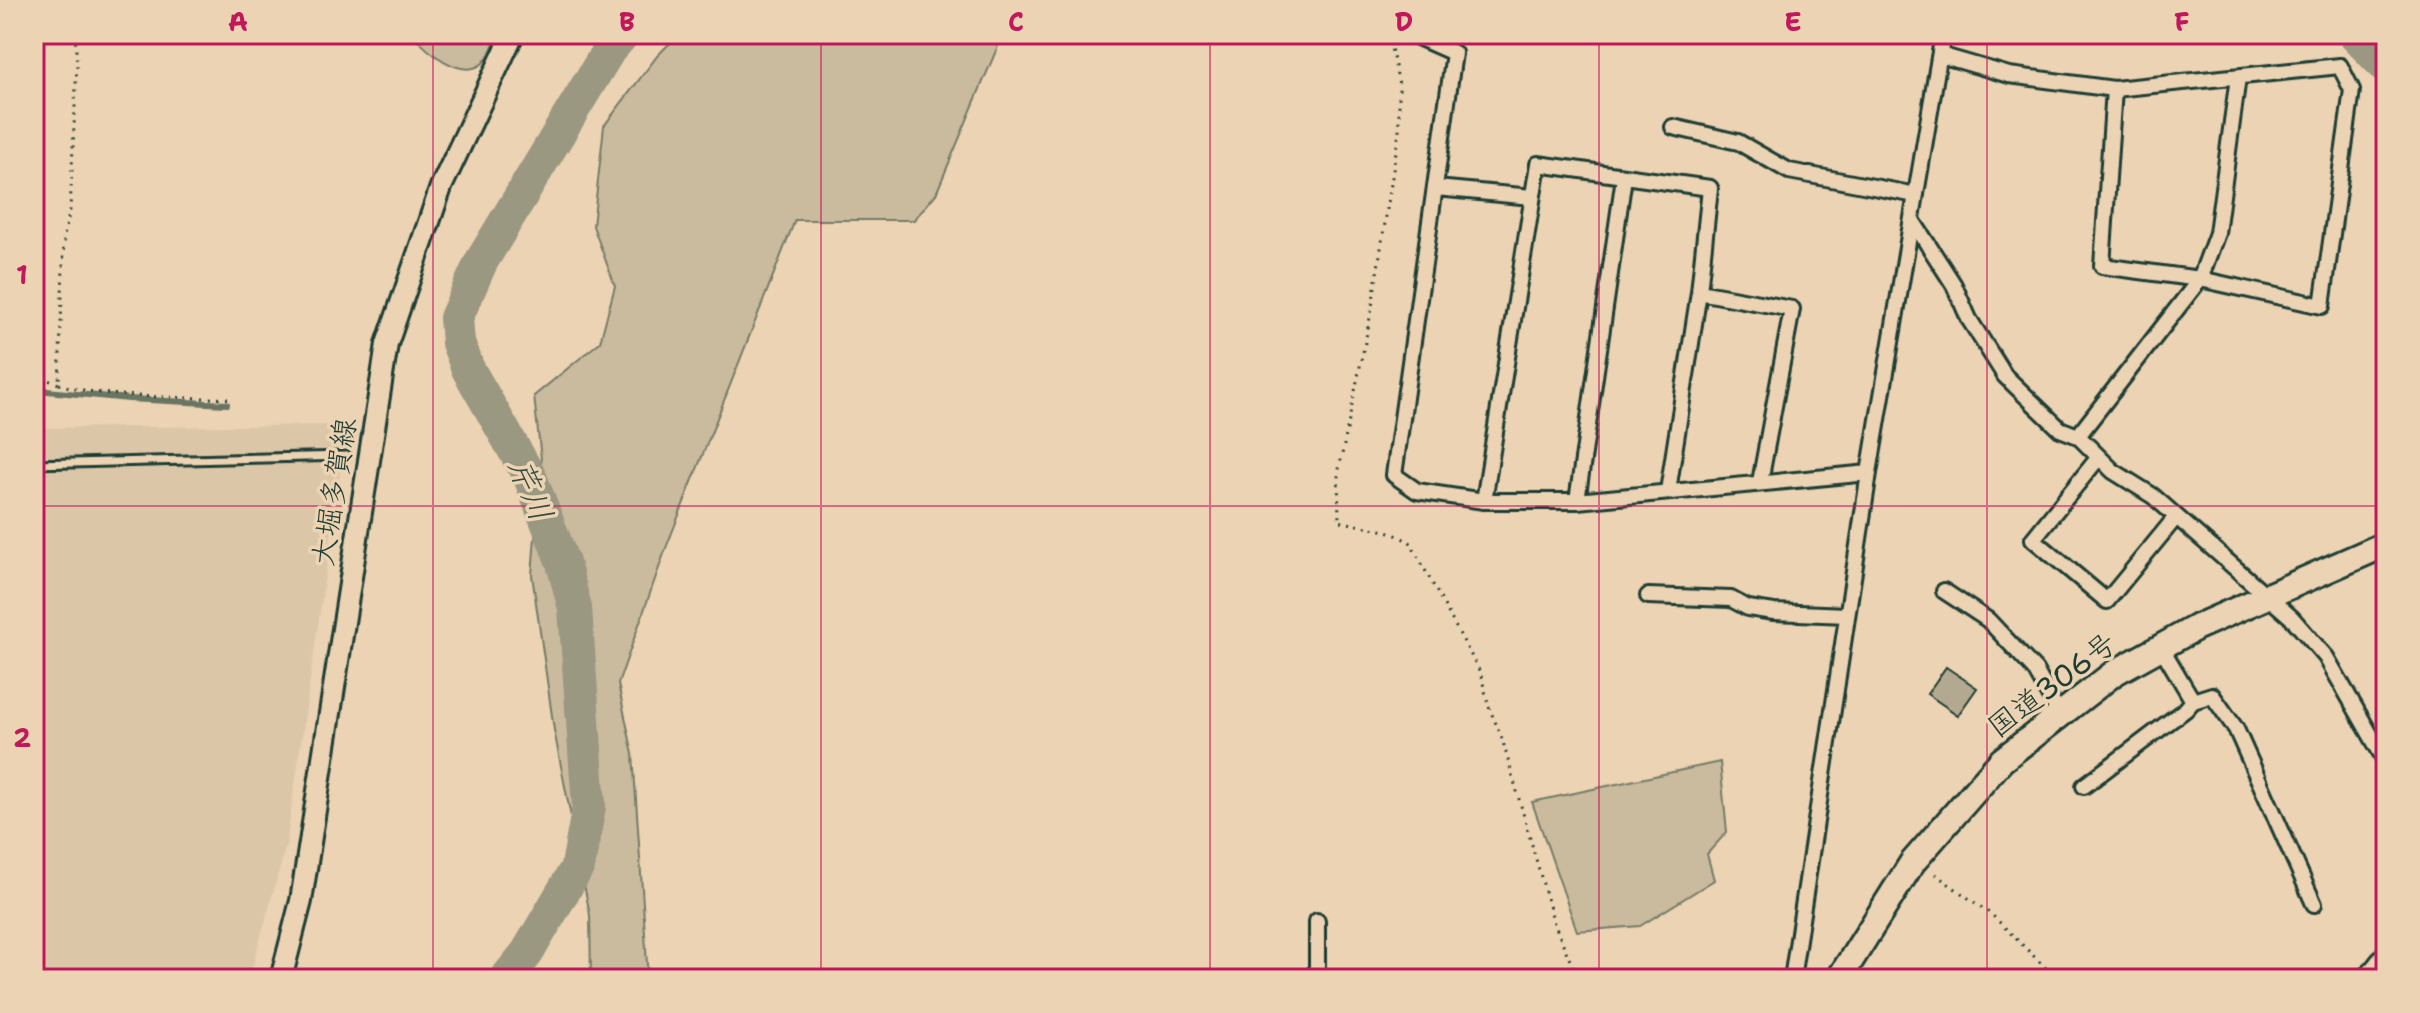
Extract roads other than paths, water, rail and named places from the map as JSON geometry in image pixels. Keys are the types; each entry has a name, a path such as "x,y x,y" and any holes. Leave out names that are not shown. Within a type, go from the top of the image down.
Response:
{"highway":[{"name":"国道306号","path":"1839,979 1912,863 2002,760 2114,673 2197,627 2386,544"}],"main road":[{"name":"大堀多賀線","path":"281,979 301,901 387,344 441,187 513,34"}],"street":[{"path":"1411,34 1454,53 1394,475 1417,491 1484,501 1577,501 1869,473"},
{"path":"1792,979 1869,473 1943,34"},
{"path":"1940,55 2009,75 2114,89 2340,66 2352,90 2322,306 2200,279 2102,266 2114,89"},
{"path":"2078,436 2200,279 2217,233 2238,77"},
{"path":"1673,127 1738,142 1789,171 1916,195"},
{"path":"1484,501 1538,164 1710,188 1699,292 1668,491"},
{"path":"1577,501 1624,177"},
{"path":"1436,188 1532,197"},
{"path":"1912,220 1954,285 1969,319 2005,376 2060,429 2078,436 2113,471 2153,496 2292,618 2326,657 2386,762"},
{"path":"1699,292 1792,309 1760,482"},
{"path":"2099,457 2033,539 2107,601 2176,517"},
{"path":"1944,591 1988,620 2035,670 2060,715"},
{"path":"1648,596 1731,599 1748,608 1774,612 1847,615"},
{"path":"2161,647 2193,701"},
{"path":"2084,786 2193,701 2212,695 2236,729 2314,904"},
{"path":"1317,921 1317,979"},
{"path":"2362,979 2386,951"}],"lane":[{"path":"34,464 347,456"}],"waterway":[{"name":"芹川","path":"506,979 527,953 578,866 589,806 575,608 563,563 530,477 468,369 458,343 456,318 481,262 609,50 623,34"},
{"path":"2354,34 2386,67"},
{"path":"34,382 47,391 227,404"}]}
